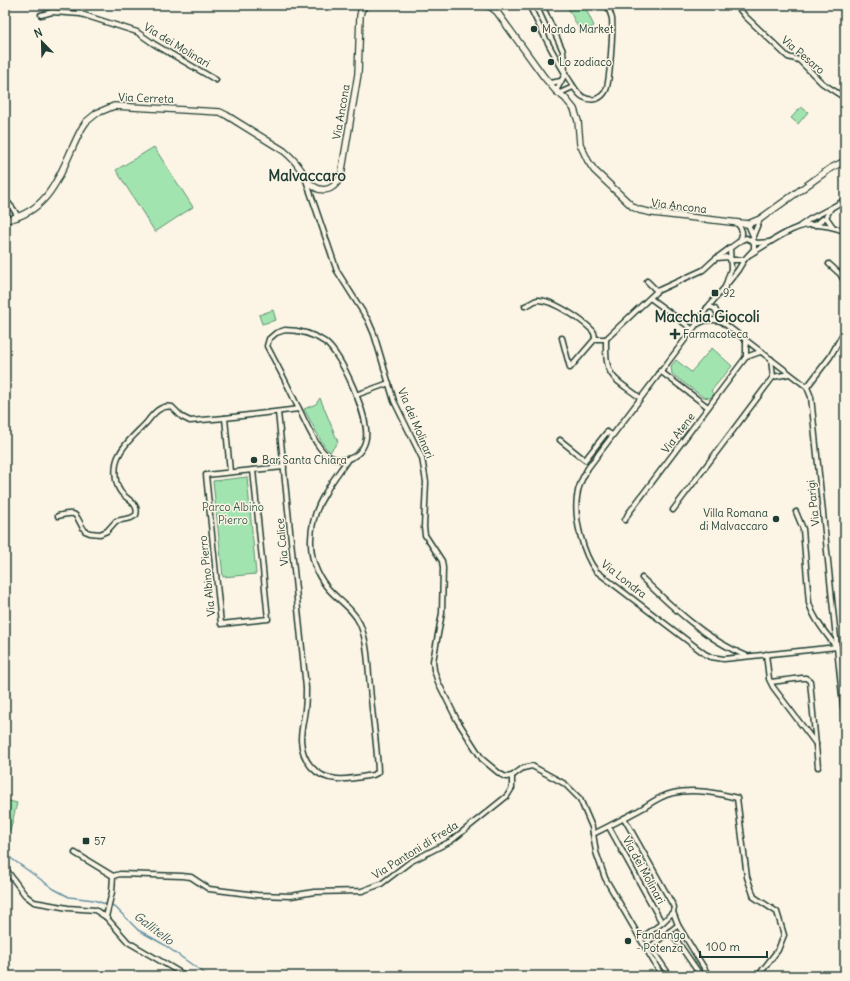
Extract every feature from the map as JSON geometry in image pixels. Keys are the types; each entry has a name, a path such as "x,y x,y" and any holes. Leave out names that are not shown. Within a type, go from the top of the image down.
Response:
{"street":[{"path":"75,5 81,14"},
{"name":"Via Ancona","path":"306,178 316,188 322,190 335,186 341,176 358,74 360,16 364,5"},
{"path":"426,5 447,5"},
{"path":"484,5 491,7 497,12 550,83 560,91"},
{"path":"529,5 546,41 573,87 582,97 594,100 600,98 607,89 612,21 607,5"},
{"path":"542,5 563,54 565,74 561,81 560,91"},
{"name":"Via Pesaro","path":"736,5 745,16 788,57 799,60 822,83 845,98"},
{"name":"Via dei Molinari","path":"41,15 52,12 81,14 137,32 154,44 216,80"},
{"path":"556,56 563,54"},
{"path":"560,91 569,79"},
{"path":"550,83 561,81"},
{"path":"560,91 573,87"},
{"name":"Via Ancona","path":"560,91 576,115 580,144 588,161 600,177 633,207 639,210 748,224 760,220 831,168 845,161"},
{"name":"Via Cerreta","path":"5,220 18,217 36,207 50,192 78,134 86,122 97,113 114,106 220,112 284,151 301,169 306,178"},
{"name":"Via dei Molinari","path":"306,178 337,271 371,327 399,412 422,458 426,482 425,534 442,561 443,568 442,613 433,654 434,670 438,682 457,720 482,759 500,774 506,777 512,776"},
{"path":"5,199 18,217"},
{"path":"798,228 810,219 845,200"},
{"path":"814,226 826,217 831,208"},
{"path":"826,217 833,227"},
{"path":"753,239 760,220"},
{"path":"737,223 743,234"},
{"path":"740,240 748,224"},
{"path":"707,308 725,287 754,248 753,239 748,224"},
{"path":"749,255 770,242 807,225 833,227 845,231"},
{"path":"562,338 570,368 595,339 606,339 657,291 703,270 740,240 746,238 753,239 758,243 770,242"},
{"path":"725,287 732,260 730,248"},
{"path":"715,259 728,257 732,260 744,260"},
{"path":"829,264 840,274 845,282"},
{"path":"647,281 657,291"},
{"path":"716,297 716,314 721,321 746,342 807,387 830,357 845,330"},
{"path":"650,298 692,330"},
{"path":"525,306 536,300 542,300 567,311 577,317 593,331 595,339"},
{"path":"707,308 711,307 715,309"},
{"name":"Via Londra","path":"707,308 588,468 578,488 577,497 577,516 584,545 592,565 601,576 704,654 724,659 837,647"},
{"path":"696,324 709,319 716,314"},
{"path":"709,319 721,321"},
{"path":"285,330 304,332 326,343 342,363 356,395 365,424 366,439 361,450 352,458 337,460 328,456 316,441 268,346 269,338 276,333 285,330"},
{"path":"606,339 607,358 613,377 640,398"},
{"path":"746,342 746,356 760,352"},
{"name":"Via Atene","path":"625,520 746,356"},
{"path":"771,359 773,377"},
{"path":"660,371 708,407"},
{"path":"673,510 773,377 789,374"},
{"path":"356,395 389,383"},
{"name":"Via Parigi","path":"807,387 811,397 845,725"},
{"path":"58,516 69,513 74,514 78,517 85,531 98,535 108,531 116,521 131,518 136,515 136,506 124,496 119,488 116,471 117,460 122,449 154,414 164,407 172,406 182,417 190,421 299,409"},
{"name":"Via Calice","path":"278,412 304,670 306,699 301,740 304,756 308,763 319,774 331,778 342,779 376,775 378,772 366,650 360,624 348,608 326,586 313,563 310,535 315,515 325,492 348,459"},
{"path":"224,418 230,472"},
{"path":"560,440 585,460 607,432 612,436"},
{"path":"253,470 284,467"},
{"name":"Via Albino Pierro","path":"253,470 268,619 221,624 206,475 230,472 253,470"},
{"path":"796,512 803,529 806,585 809,603 822,628 837,647"},
{"path":"642,578 659,595 703,631 733,650 750,657"},
{"path":"766,654 770,682 816,744"},
{"path":"770,682 802,678 806,678 810,681 818,766"},
{"path":"512,776 523,768 532,766 565,784 580,799 592,827 596,852 605,878 662,976"},
{"name":"Via Pantoni di Freda","path":"113,876 120,874 191,877 210,889 257,895 291,896 314,892 362,891 381,884 410,862 451,841 507,796 512,788 512,776"},
{"path":"593,834 672,793 697,791 737,798 747,877 754,897 777,912 784,935 778,950 758,976"},
{"name":"Via dei Molinari","path":"624,818 674,907 678,925 709,976"},
{"name":"Via dei Molinari","path":"608,827 662,923"},
{"path":"75,853 113,876 112,892 106,915"},
{"path":"5,868 25,895 34,902 68,908 95,910 106,915 128,942 186,976"},
{"name":"Via dei Molinari","path":"640,939 674,912"},
{"path":"670,976 650,947 678,925"},
{"path":"670,931 701,976"},
{"path":"656,968 661,965"}],"green space":[{"path":"584,5 594,26 581,33 567,6"},
{"path":"801,107 808,112 798,124 791,118"},
{"path":"154,147 193,207 155,232 116,170"},
{"path":"273,310 276,320 262,324 259,315"},
{"path":"712,348 732,366 711,391 714,394 710,398 703,397 672,374 671,366 676,360 691,372"},
{"path":"320,398 338,442 330,452 324,446 304,409 316,404"},
{"name":"Parco Albino Pierro","path":"247,477 256,574 223,577 213,481"},
{"path":"5,800 17,803 10,831 5,829"}],"waterway":[{"name":"Gallitello","path":"5,854 54,889 69,897 94,900 116,908 138,930 163,944 208,976"}],"place":[{"name":"Mondo Market","path":"534,29"},
{"name":"Lo zodiaco","path":"551,62"},
{"name":"92","path":"715,293"},
{"name":"Farmacoteca","path":"675,334"},
{"name":"Bar Santa Chiara","path":"254,460"},
{"name":"Villa Romana di Malvaccaro","path":"776,519"},
{"name":"57","path":"86,841"},
{"name":"Fandango - Potenza","path":"628,941"}],"district":[{"name":"Malvaccaro","path":"307,175"},
{"name":"Macchia Giocoli","path":"707,316"}]}
